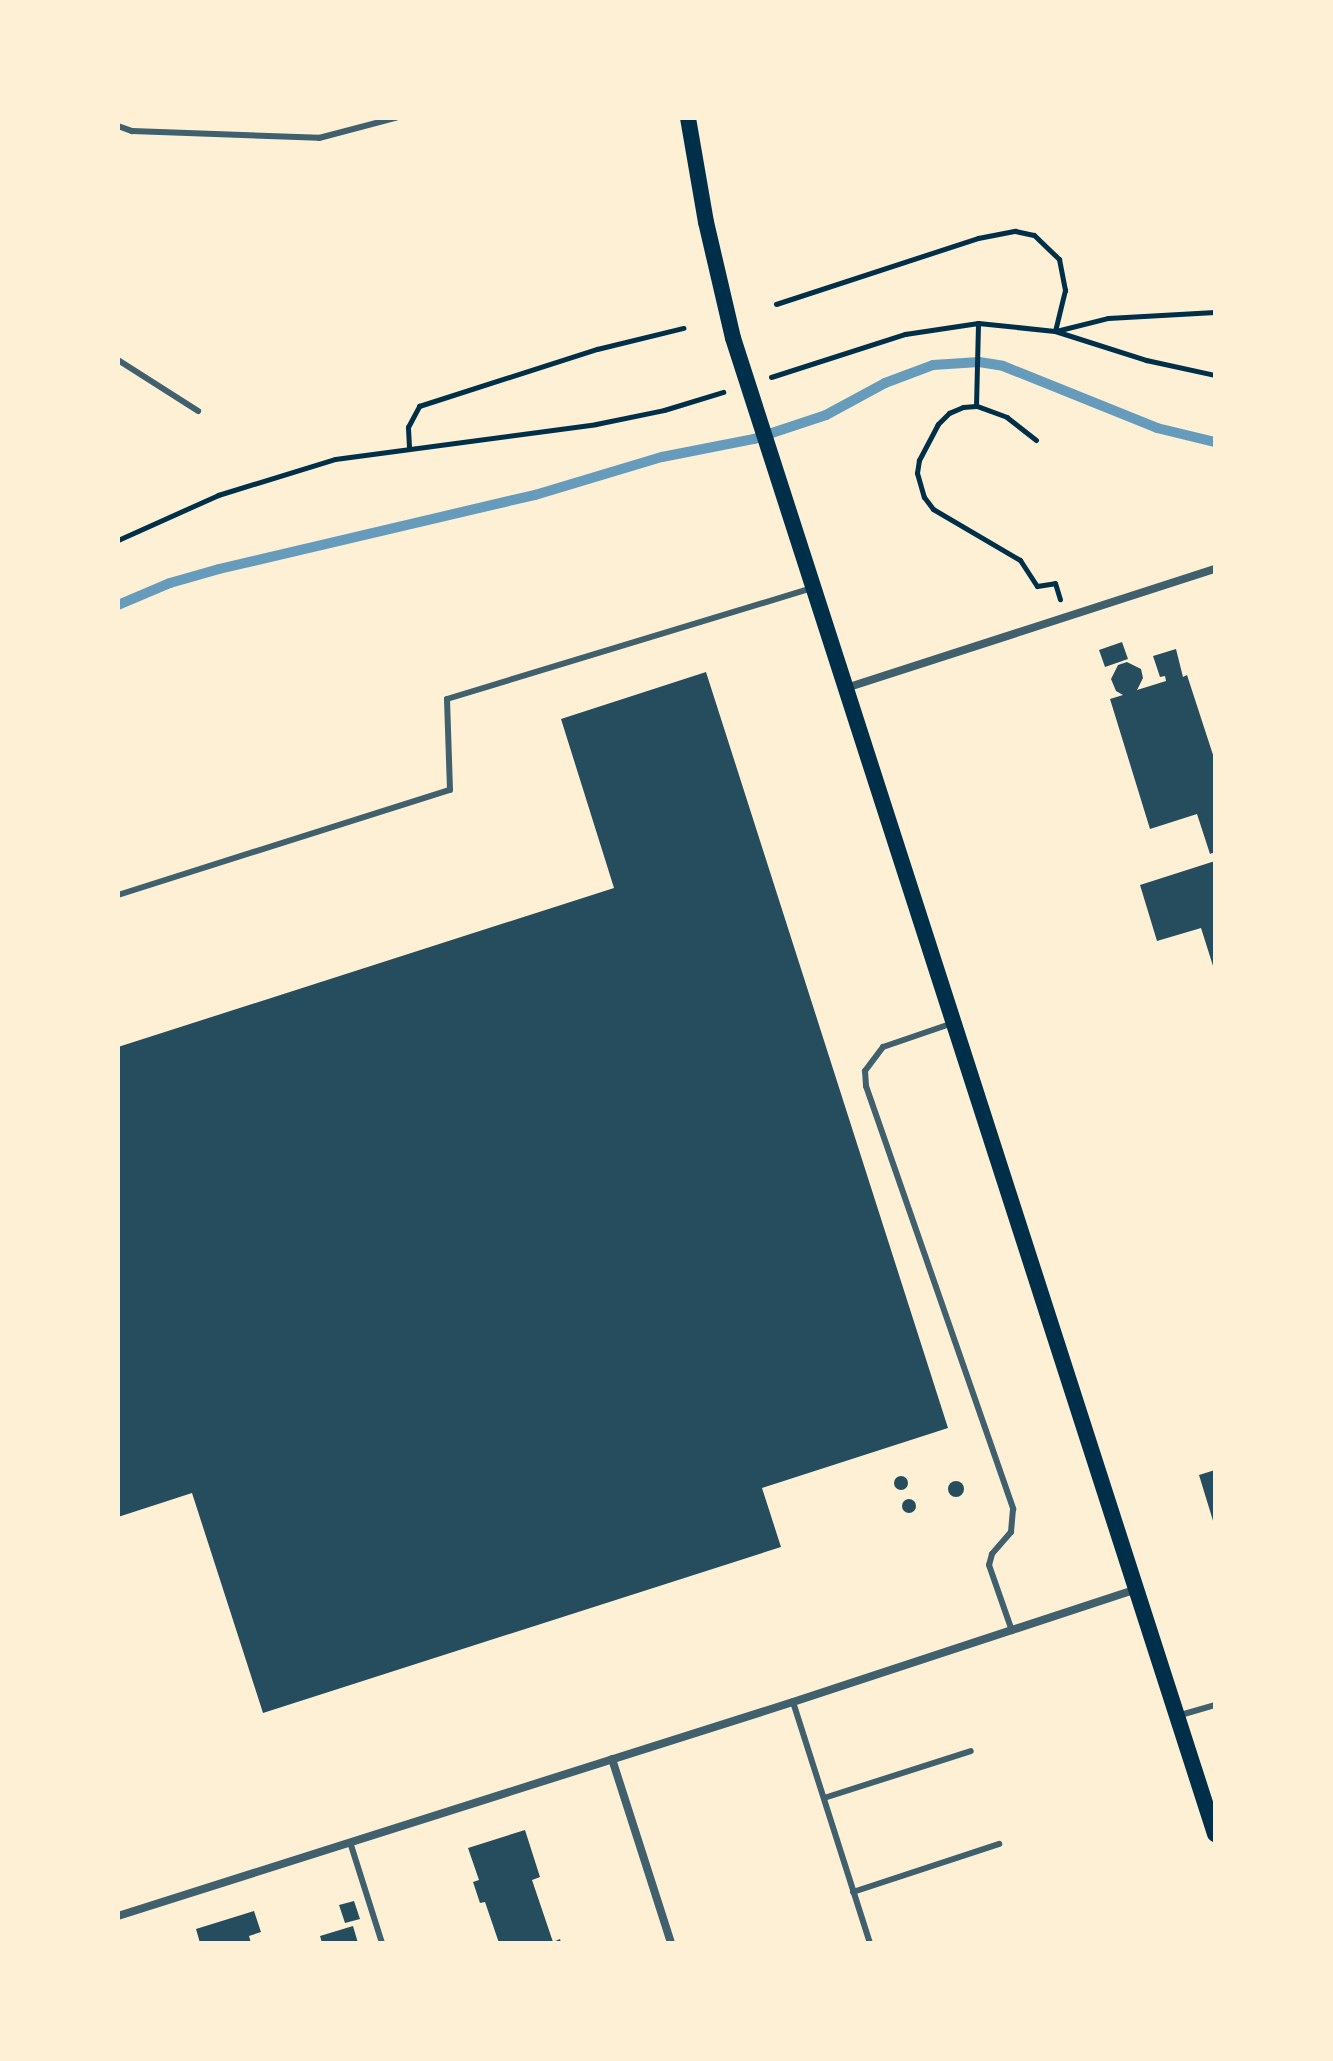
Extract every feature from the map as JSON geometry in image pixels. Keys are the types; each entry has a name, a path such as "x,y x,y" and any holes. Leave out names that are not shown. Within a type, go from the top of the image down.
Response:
{"main road":[{"path":"688,118 706,222 733,338 1215,1834"}],"street":[{"path":"845,688 1215,569"},
{"path":"118,1916 793,1702 1137,1589"},
{"path":"612,1759 671,1943"}],"lane":[{"path":"118,126 132,131 319,138 395,118"},
{"path":"118,360 198,411"},
{"path":"118,895 450,790 447,699 812,588"},
{"path":"953,1023 883,1047 865,1071 866,1086 1013,1509 1011,1532 992,1554 989,1565 1012,1631"},
{"path":"793,1702 870,1943"},
{"path":"1177,1716 1215,1705"},
{"path":"824,1798 971,1751"},
{"path":"350,1842 382,1943"},
{"path":"853,1892 999,1844"}],"path":[{"path":"776,304 978,238 1015,231 1034,235 1059,259 1065,290 1055,331"},
{"path":"1055,331 1108,318 1215,312"},
{"path":"976,402 978,323"},
{"path":"760,380 905,334 978,323 1055,331 1146,360 1215,375"},
{"path":"409,447 408,427 419,406 597,349 683,328"},
{"path":"118,540 218,495 278,474 335,459 596,424 664,410 732,390"},
{"path":"1036,440 1007,417 976,402 949,413 926,444 917,473 924,497 946,520 1020,560 1037,586 1055,583 1060,600"}],"building":[{"path":"1122,642 1128,659 1105,667 1099,650"},
{"path":"1176,649 1183,677 1187,675 1215,761 1215,852 1210,854 1197,814 1150,829 1110,699 1123,695 1116,691 1111,679 1118,665 1127,662 1141,669 1143,678 1137,690 1166,681 1165,676 1160,677 1153,656"},
{"path":"706,672 948,1428 762,1488 781,1547 263,1713 192,1493 118,1517 118,1047 614,888 561,719"},
{"path":"1215,861 1214,969 1201,928 1157,941 1140,885"},
{"path":"1215,1470 1215,1524 1214,1524 1199,1475"},
{"path":"901,1476 908,1483 901,1490 894,1483"},
{"path":"956,1481 962,1483 962,1495 956,1497 950,1495 948,1489 950,1483"},
{"path":"909,1499 916,1506 909,1513 902,1506"},
{"path":"525,1830 540,1877 532,1880 553,1942 560,1939 561,1943 499,1943 485,1902 480,1903 473,1882 479,1880 468,1848"},
{"path":"354,1901 360,1919 345,1923 339,1905"},
{"path":"254,1911 261,1932 249,1936 251,1943 200,1943 196,1929"},
{"path":"353,1926 358,1943 322,1943 320,1936"}],"waterway":[{"path":"118,605 170,583 219,569 535,495 662,457 754,439 826,415 885,383 933,365 979,362 1003,366 1157,428 1215,442"}]}
